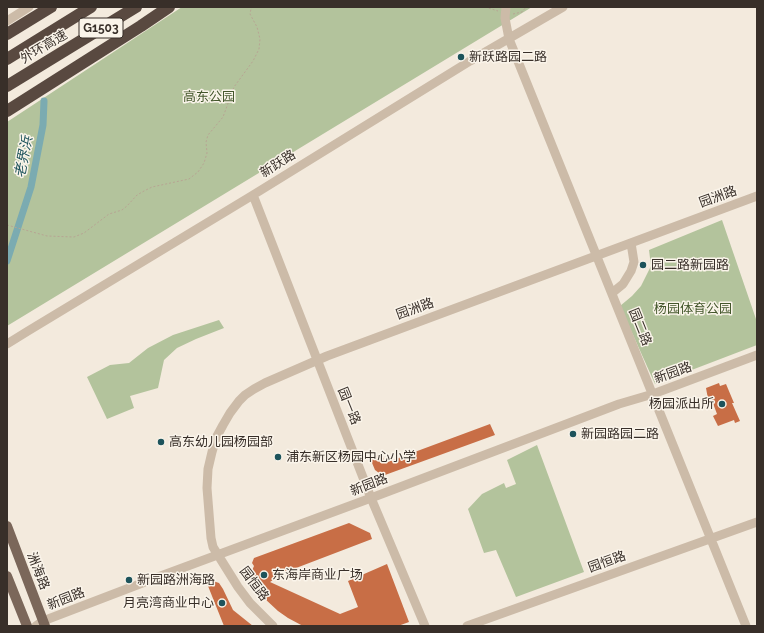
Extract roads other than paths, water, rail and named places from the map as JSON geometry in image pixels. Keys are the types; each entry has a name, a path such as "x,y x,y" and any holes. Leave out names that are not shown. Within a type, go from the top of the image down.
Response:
{"highway":[{"path":"7,34 51,7"},
{"name":"外环高速","path":"7,59 91,7"},
{"name":"外环高速","path":"7,86 136,7"},
{"path":"7,111 169,7"}],"main road":[{"name":"洲海路","path":"7,526 42,624"},
{"path":"7,576 27,626"}],"street":[{"path":"7,21 29,7"},
{"name":"园二路","path":"506,7 505,18 509,39 746,626"},
{"name":"新跃路","path":"7,344 470,61 563,7"},
{"name":"园一路","path":"253,195 371,498 425,626"},
{"name":"园洲路","path":"217,554 213,547 211,538 207,488 208,470 212,452 222,425 239,401 254,388 327,356 757,196"},
{"path":"612,292 623,284 631,271 634,262 631,243"},
{"name":"新园路","path":"42,624 217,554 371,498 619,404 653,394 757,355"},
{"name":"园恒路","path":"466,626 757,522"},
{"name":"园恒路","path":"217,554 250,603 273,626"}],"waterway":[{"name":"老界浜","path":"7,261 31,187 43,125 44,101"}],"place":[{"name":"新跃路园二路","path":"461,57"},
{"name":"园二路新园路","path":"643,265"},
{"name":"杨园派出所","path":"722,404"},
{"name":"新园路园二路","path":"573,434"},
{"name":"高东幼儿园杨园部","path":"161,442"},
{"name":"浦东新区杨园中心小学","path":"278,457"},
{"name":"东海岸商业广场","path":"264,575"},
{"name":"新园路洲海路","path":"129,580"},
{"name":"月亮湾商业中心","path":"222,603"}],"park label":[{"name":"高东公园","path":"209,97"},
{"name":"杨园体育公园","path":"693,309"}]}
